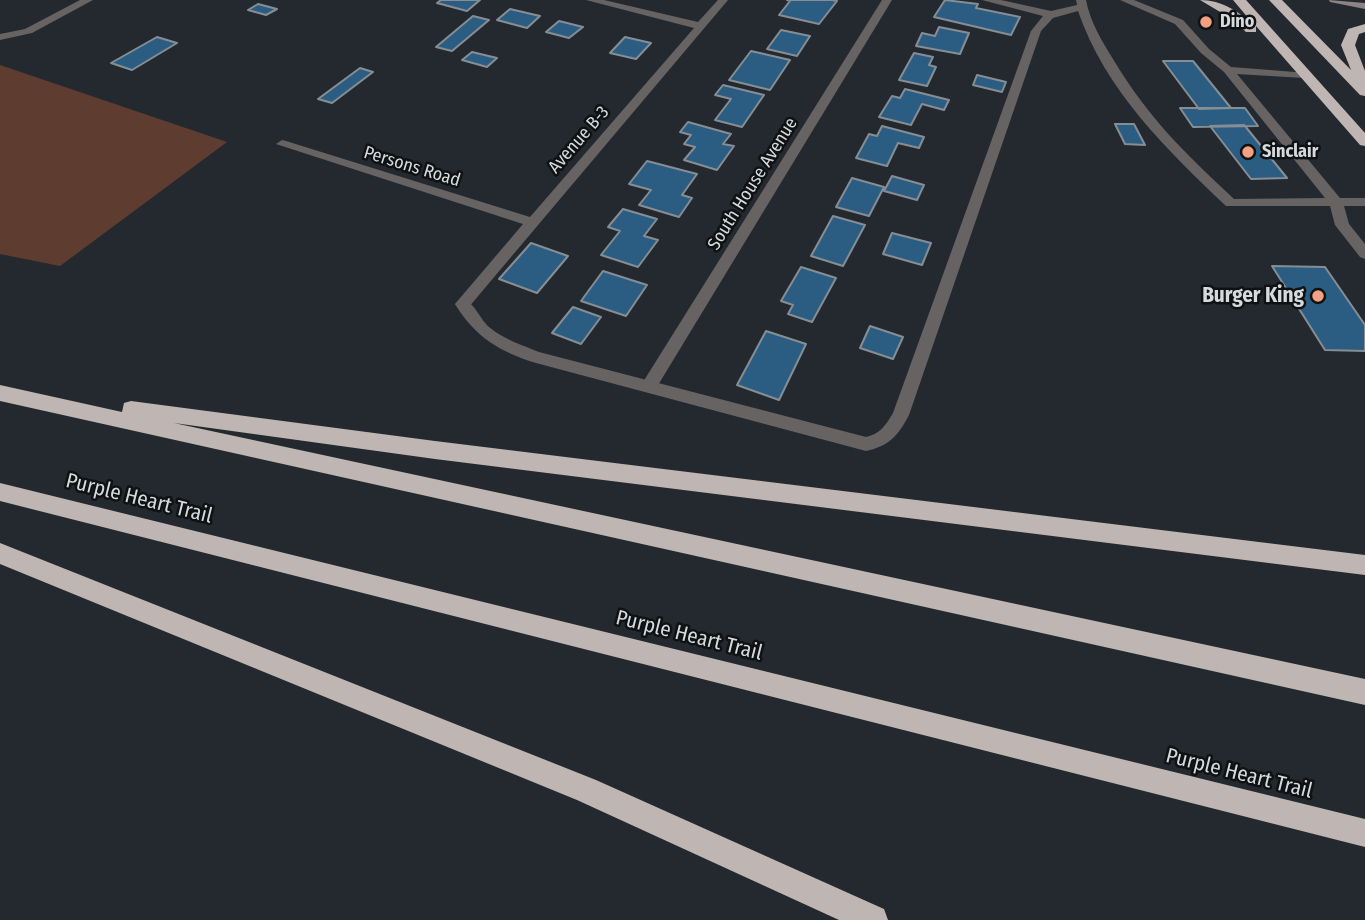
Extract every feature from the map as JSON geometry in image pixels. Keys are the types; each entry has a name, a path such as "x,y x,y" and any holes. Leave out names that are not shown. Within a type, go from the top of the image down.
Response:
{"highway":[{"path":"1206,0 1236,16 1304,75"},
{"path":"1238,0 1365,142"},
{"path":"1275,0 1365,92"},
{"path":"1365,28 1353,32 1348,44 1365,87"},
{"path":"0,392 435,450 1365,565"},
{"path":"0,392 1365,692"},
{"name":"Purple Heart Trail","path":"0,492 1365,833"},
{"path":"0,553 586,790 873,920"}],"street":[{"path":"4,37 27,31 88,0"},
{"path":"591,0 700,26"},
{"name":"Avenue B-3","path":"649,386 536,357 498,342 475,325 463,304 723,0"},
{"name":"South House Avenue","path":"649,386 887,0"},
{"path":"987,0 1050,14"},
{"path":"1125,0 1179,22 1205,51 1228,70 1336,202 1342,225 1365,254"},
{"path":"1334,0 1365,6"},
{"path":"649,386 866,444 878,441 891,432 901,415 1041,21 1050,14 1081,3 1096,41 1160,134 1231,203 1365,202"},
{"path":"1228,70 1304,75"},
{"name":"Persons Road","path":"282,144 531,222"}],"shaded area":[{"path":"0,65 227,142 60,266 0,254"}],"building":[{"path":"441,0 480,0 467,11 437,3"},
{"path":"787,0 837,1 819,24 779,15 790,1"},
{"path":"945,0 978,4 976,8 1020,17 1011,35 934,17"},
{"path":"258,4 277,9 266,15 248,10"},
{"path":"510,9 540,16 527,28 497,20"},
{"path":"473,16 489,20 452,51 436,47"},
{"path":"559,21 583,27 569,38 546,32"},
{"path":"939,27 969,33 960,54 916,46 922,33 935,36"},
{"path":"781,30 810,36 797,56 767,49"},
{"path":"157,37 177,43 132,70 111,63"},
{"path":"625,37 651,43 636,59 610,53"},
{"path":"751,51 790,60 770,90 729,80"},
{"path":"472,52 497,58 487,67 462,60"},
{"path":"914,53 933,57 929,65 936,67 927,86 899,80"},
{"name":"Sinclair","path":"1163,61 1193,61 1231,108 1199,109"},
{"path":"360,68 373,72 332,103 318,99"},
{"path":"977,75 1006,82 1002,92 973,85"},
{"path":"723,85 764,95 742,127 715,120 731,99 715,95"},
{"path":"905,89 949,100 944,110 922,104 911,125 879,117 892,96 900,98"},
{"path":"1180,108 1245,108 1258,126 1193,127"},
{"path":"688,122 731,134 723,144 734,146 717,170 684,160 695,147 684,144 691,135 680,132"},
{"path":"1115,124 1134,124 1145,145 1125,144"},
{"name":"Sinclair","path":"1244,125 1287,178 1251,179 1210,126"},
{"path":"882,126 924,137 919,148 898,143 887,166 856,158 869,134 877,136"},
{"path":"647,161 697,174 682,195 692,198 679,217 639,205 651,190 629,184"},
{"path":"892,176 924,185 917,200 884,191"},
{"path":"852,178 884,187 869,216 836,207"},
{"path":"623,209 657,219 644,236 658,240 638,267 601,255 620,231 608,227"},
{"path":"833,216 865,225 843,266 811,256"},
{"path":"892,233 931,243 922,265 883,254"},
{"path":"531,243 568,256 537,293 499,279"},
{"name":"Burger King","path":"1272,266 1325,267 1365,325 1365,351 1325,350"},
{"path":"801,267 836,278 812,322 788,314 793,305 781,301"},
{"path":"603,271 647,285 626,316 581,301"},
{"path":"573,307 601,317 581,344 552,333"},
{"path":"870,326 903,337 893,359 860,348"},
{"path":"766,331 806,344 779,400 737,385"}],"place":[{"name":"Dino","path":"1206,22"},
{"name":"Sinclair","path":"1248,152"},
{"name":"Burger King","path":"1318,296"}]}
